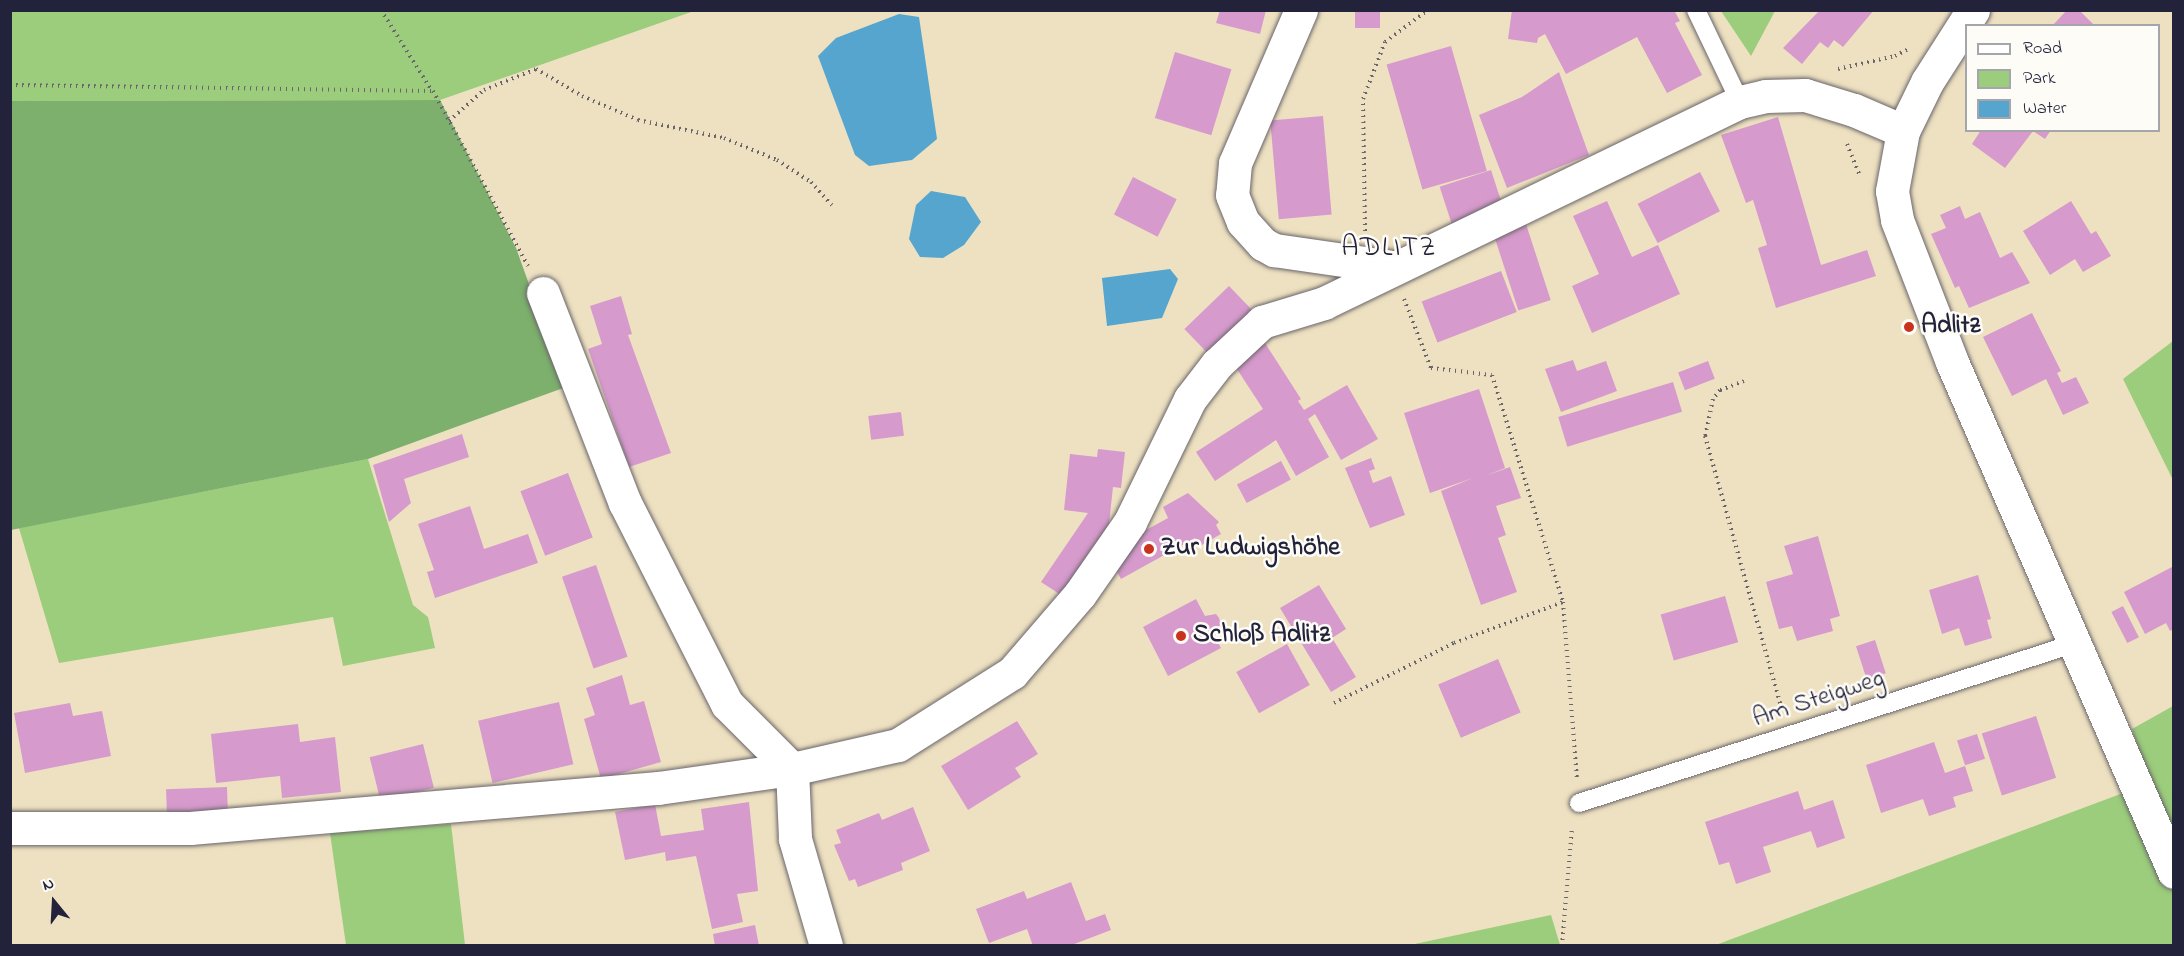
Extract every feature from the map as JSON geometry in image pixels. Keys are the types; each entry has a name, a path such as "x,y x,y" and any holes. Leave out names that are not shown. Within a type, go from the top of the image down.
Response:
{"street":[{"path":"1301,10 1235,163 1232,195 1243,222 1268,247 1379,264"},
{"path":"1974,10 1927,82 1902,131 1892,191 1897,220 1952,362 2174,872"},
{"path":"10,828 190,828 658,788 792,769 898,745 1012,673 1080,594 1130,522 1190,399 1217,364 1262,322 1324,303 1379,264 1740,102 1765,96 1805,95 1854,110 1902,131"},
{"path":"543,293 625,503 727,704 792,769 795,839 826,945"}],"lane":[{"path":"1696,10 1740,102"},
{"name":"Am Steigweg","path":"1579,802 1789,737 2073,644"}],"path":[{"path":"381,10 433,91 543,293"},
{"path":"1428,10 1385,42 1363,99 1379,264 1431,368 1492,375 1563,602 1579,802 1568,839 1562,945"},
{"path":"1827,71 1895,56 1915,45"},
{"path":"449,121 484,90 537,69 582,96 638,120 724,138 777,160 811,182 832,205"},
{"path":"10,85 433,91"},
{"path":"1844,138 1862,180"},
{"path":"1744,381 1720,390 1713,399 1705,436 1789,737"},
{"path":"1334,704 1454,643 1563,602"}],"green space":[{"path":"10,11 694,11 440,100 11,101"},
{"path":"1721,11 1775,11 1751,56"},
{"path":"440,100 516,248 566,387 368,459 11,530 10,101"},
{"path":"2173,341 2173,480 2123,379"},
{"path":"368,459 413,605 428,617 435,648 343,666 333,617 59,663 19,528"},
{"path":"2173,706 2173,945 1713,946 2150,783 2132,729"},
{"path":"451,824 465,945 346,945 330,833"},
{"path":"1551,915 1560,945 1410,945"}],"water":[{"path":"899,14 919,17 937,139 912,160 869,166 855,155 818,56 836,38"},
{"path":"931,191 965,197 981,222 964,245 943,258 920,257 909,239 916,205"},
{"path":"1170,269 1178,279 1162,318 1107,326 1102,278"}],"building":[{"path":"1220,10 1266,10 1260,34 1216,23"},
{"path":"1355,10 1380,10 1380,28 1355,28"},
{"path":"1512,10 1674,10 1680,21 1675,23 1702,75 1667,93 1637,37 1566,74 1545,34 1538,38 1537,43 1508,39"},
{"path":"1820,10 1874,10 1843,47 1834,40 1828,48 1820,42 1802,64 1783,48"},
{"path":"2067,10 2079,10 2093,24 2054,24"},
{"path":"1451,46 1487,171 1422,189 1387,64"},
{"path":"1175,52 1231,69 1211,135 1155,118"},
{"path":"1559,72 1589,155 1507,188 1479,115 1522,97"},
{"path":"1323,116 1332,215 1279,219 1270,121"},
{"path":"1778,117 1821,265 1867,250 1876,276 1776,308 1758,248 1767,245 1753,200 1746,203 1721,135"},
{"path":"1980,132 2032,132 2005,168 1972,144"},
{"path":"2034,132 2050,132 2045,139"},
{"path":"1491,170 1504,209 1452,226 1440,187"},
{"path":"1700,172 1720,211 1658,243 1638,204"},
{"path":"1133,177 1177,199 1158,237 1114,214"},
{"path":"1607,201 1632,257 1658,245 1680,294 1592,333 1572,286 1599,274 1573,216"},
{"path":"2071,201 2091,234 2096,231 2111,256 2083,272 2075,259 2050,275 2023,231"},
{"path":"1960,206 1965,219 1980,212 2000,258 2012,252 2030,283 1969,308 1959,286 1955,288 1931,234 1946,228 1940,215"},
{"path":"1526,224 1551,300 1518,311 1494,235"},
{"path":"1501,271 1517,312 1437,343 1422,301"},
{"path":"1229,286 1254,312 1209,355 1184,329"},
{"path":"621,296 632,334 628,335 671,453 629,467 588,349 602,344 590,306"},
{"path":"2032,313 2061,371 2057,373 2062,383 2076,377 2089,403 2063,415 2046,379 2012,396 1983,337"},
{"path":"1265,343 1301,399 1298,401 1304,410 1347,385 1378,439 1341,460 1315,414 1308,419 1329,457 1296,476 1276,440 1215,481 1196,452 1263,409 1233,363"},
{"path":"1573,360 1577,371 1606,361 1617,391 1561,412 1545,369"},
{"path":"1708,361 1715,379 1685,390 1678,372"},
{"path":"1673,382 1682,412 1567,447 1558,417"},
{"path":"1479,389 1505,468 1485,476 1510,467 1521,498 1496,506 1506,535 1498,538 1517,592 1481,605 1441,491 1473,478 1430,493 1404,413"},
{"path":"901,412 904,436 871,440 868,416"},
{"path":"462,434 469,457 404,479 411,503 389,522 373,465"},
{"path":"1098,449 1125,452 1121,488 1113,487 1109,524 1064,597 1041,582 1088,513 1064,510 1070,454 1097,457"},
{"path":"1371,458 1375,469 1369,471 1373,483 1391,476 1405,515 1370,528 1345,468"},
{"path":"1281,461 1291,480 1247,503 1237,484"},
{"path":"568,473 593,537 545,556 520,491"},
{"path":"1188,493 1219,522 1216,525 1221,534 1200,546 1195,538 1121,579 1112,563 1126,541 1168,518 1163,507"},
{"path":"470,506 484,549 528,534 538,563 435,598 427,572 434,570 418,524"},
{"path":"1818,536 1840,616 1830,619 1833,631 1797,641 1792,626 1779,629 1766,582 1793,574 1784,546"},
{"path":"596,565 628,657 594,668 562,577"},
{"path":"2174,566 2174,629 2170,631 2166,623 2145,634 2124,592"},
{"path":"1978,575 1991,619 1987,620 1992,638 1965,646 1959,628 1942,634 1929,590"},
{"path":"1319,585 1346,629 1332,638 1356,677 1331,692 1280,608"},
{"path":"1725,596 1738,642 1674,661 1661,614"},
{"name":"Schloß Adlitz","path":"1196,599 1205,616 1216,614 1219,618 1221,624 1213,633 1221,648 1168,676 1143,627"},
{"path":"2123,606 2139,637 2127,643 2111,612"},
{"path":"1875,640 1886,673 1867,679 1856,646"},
{"path":"1287,644 1310,685 1259,713 1236,672"},
{"path":"1498,659 1521,712 1461,738 1438,684"},
{"path":"622,675 630,705 644,701 661,762 601,779 584,719 595,715 586,688"},
{"path":"559,702 573,764 493,783 478,721"},
{"path":"70,703 73,716 102,711 111,756 25,773 14,713"},
{"path":"2036,716 2056,778 2002,795 1982,734"},
{"path":"1017,721 1038,754 1015,768 1021,777 968,810 941,766"},
{"path":"298,724 300,742 335,737 341,792 282,798 280,776 216,783 211,734"},
{"path":"1977,734 1985,759 1965,765 1957,740"},
{"path":"1934,742 1945,773 1965,766 1973,791 1953,797 1956,807 1929,816 1923,799 1881,813 1866,765"},
{"path":"423,744 434,788 381,801 370,757"},
{"path":"227,787 228,820 167,822 166,789"},
{"path":"1798,791 1804,810 1833,800 1845,838 1817,848 1811,831 1763,847 1771,872 1736,884 1729,862 1719,865 1705,822"},
{"path":"749,802 758,891 737,894 743,922 712,929 696,856 666,861 665,852 625,860 615,812 655,804 661,836 704,830 701,809"},
{"path":"913,807 930,851 901,863 903,870 858,887 855,879 849,881 834,845 841,843 836,830 879,813 882,820"},
{"path":"1071,882 1086,921 1105,914 1111,930 1069,946 1033,946 1027,929 989,943 976,909 1024,891 1027,899"},
{"path":"755,925 759,946 715,946 713,934"}],"place":[{"name":"Adlitz","path":"1909,327"},
{"name":"Zur Ludwigshöhe","path":"1149,549"},
{"name":"Schloß Adlitz","path":"1181,636"}],"district":[{"name":"ADLITZ","path":"1389,249"}]}
